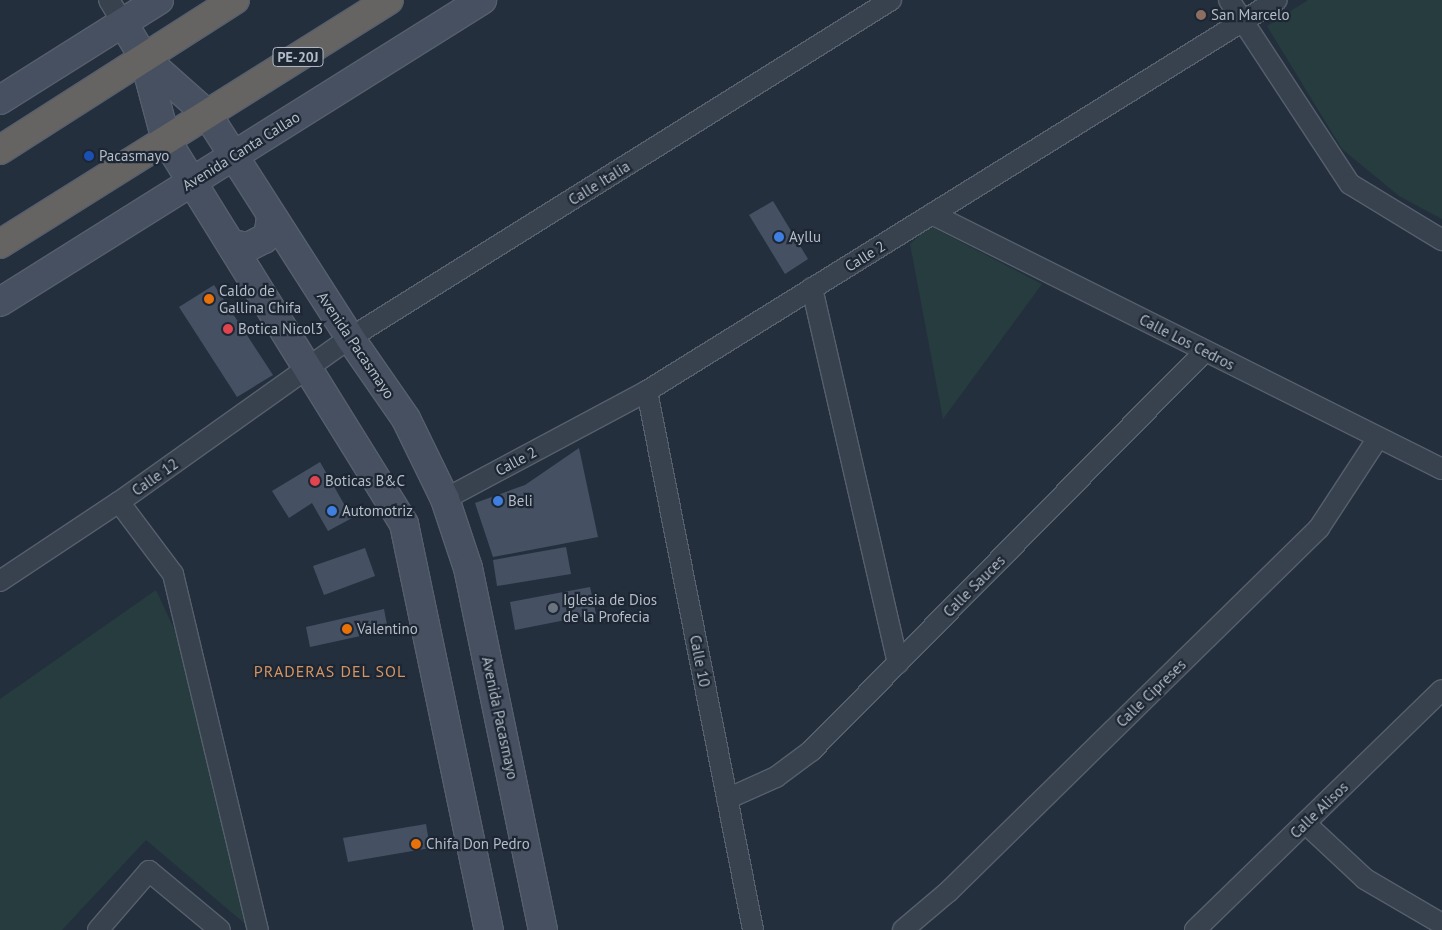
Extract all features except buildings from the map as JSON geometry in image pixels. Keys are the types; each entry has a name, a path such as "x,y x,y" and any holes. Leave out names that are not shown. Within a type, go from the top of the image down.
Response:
{"highway":[{"path":"0,150 235,0"},
{"name":"PE-20J","path":"0,244 389,0"}],"main road":[{"path":"0,100 116,11 159,0"},
{"name":"Avenida Canta Callao","path":"0,302 482,0"},
{"path":"116,11 144,58 166,140 404,524 489,930"},
{"name":"Avenida Pacasmayo","path":"144,58 207,114 350,338 406,419 446,499 468,568 543,930"},
{"path":"231,244 248,247 264,239 272,223 271,215"}],"street":[{"name":"Calle Italia","path":"309,369 350,338 891,0"},
{"path":"1229,0 1350,184 1442,240"},
{"name":"Calle 2","path":"446,499 647,392 1277,0"},
{"name":"Calle Los Cedros","path":"932,214 1442,469"},
{"path":"812,288 898,663"},
{"name":"Calle Sauces","path":"727,799 776,777 811,751 1205,351"},
{"name":"Calle 12","path":"0,581 119,502 309,369"},
{"name":"Calle 10","path":"647,392 753,930"},
{"name":"Calle Cipreses","path":"904,930 948,892 1319,528 1378,438"},
{"path":"119,502 173,574 258,930"},
{"name":"Calle Alisos","path":"1195,930 1442,690"},
{"path":"1305,823 1365,879 1442,924"},
{"path":"98,930 150,871 220,930"}],"green space":[{"path":"1308,0 1442,0 1442,219 1399,196 1342,149 1267,26"},
{"path":"930,226 1042,284 943,419 910,244"},
{"path":"156,590 176,633 250,928 146,840 62,930 0,930 0,699"}],"place":[{"name":"San Marcelo","path":"1201,15"},
{"name":"Pacasmayo","path":"89,156"},
{"name":"Ayllu","path":"779,237"},
{"name":"Caldo de Gallina Chifa","path":"209,299"},
{"name":"Botica Nicol3","path":"228,329"},
{"name":"Boticas B&C","path":"315,481"},
{"name":"Beli","path":"498,501"},
{"name":"Automotriz","path":"332,511"},
{"name":"Iglesia de Dios de la Profecia","path":"553,608"},
{"name":"Valentino","path":"347,629"},
{"name":"Chifa Don Pedro","path":"416,844"}],"district":[{"name":"PRADERAS DEL SOL","path":"330,671"}]}
